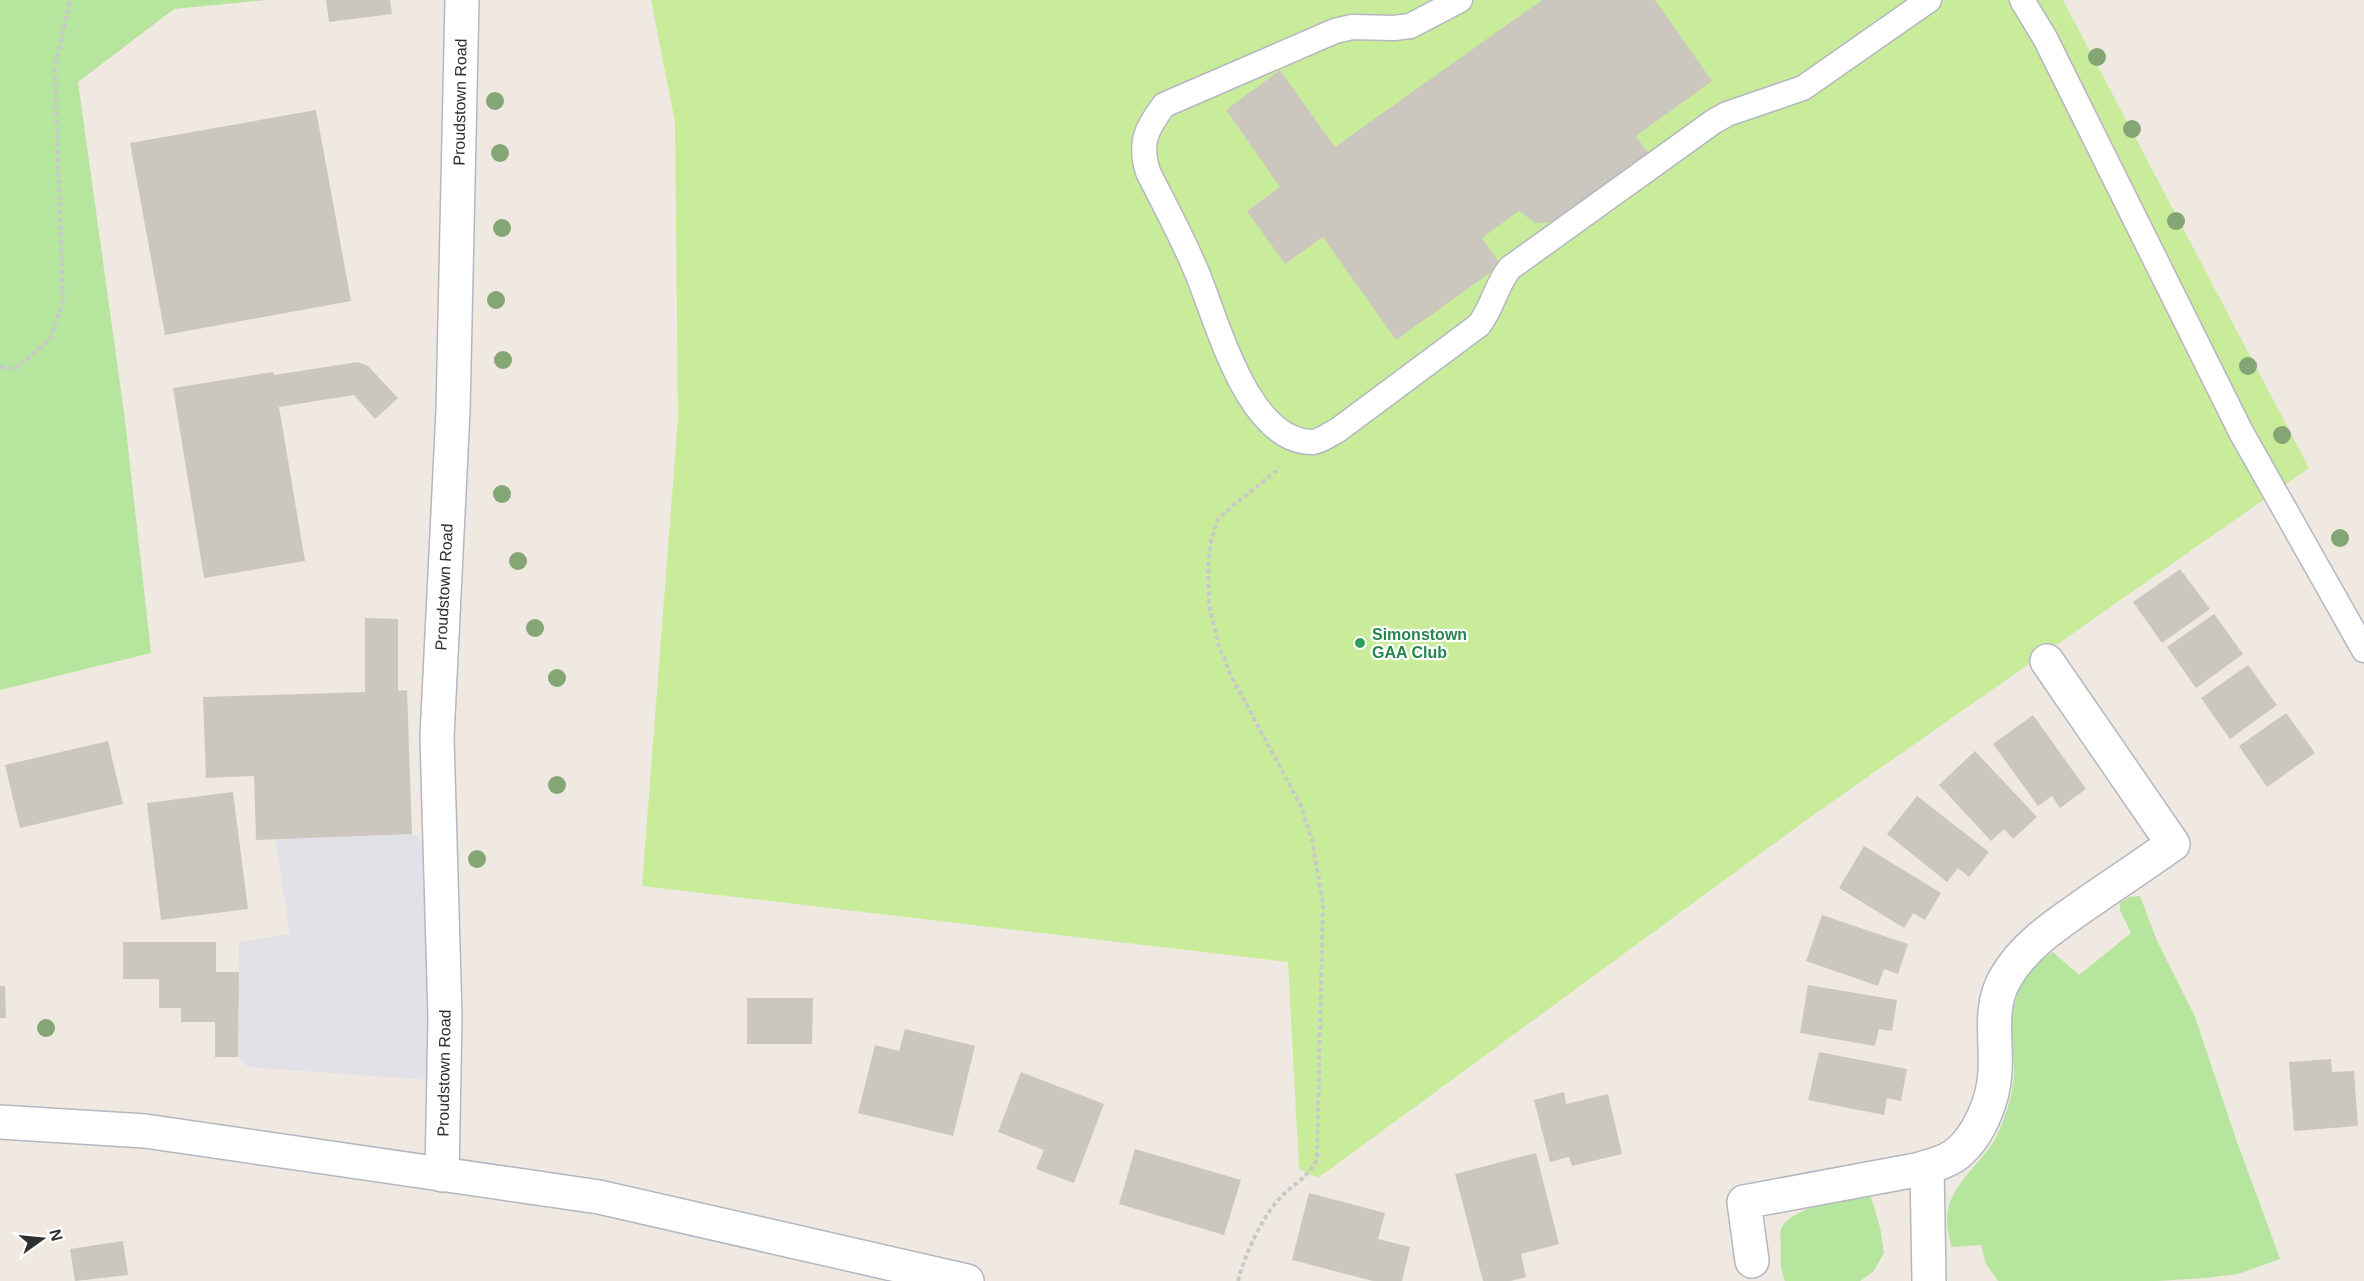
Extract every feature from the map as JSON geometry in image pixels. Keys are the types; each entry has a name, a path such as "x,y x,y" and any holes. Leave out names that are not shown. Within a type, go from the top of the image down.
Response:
{"street":[{"name":"Proudstown Road","path":"442,1174 445,1017 437,737 453,411 462,0"},
{"path":"1752,1261 1744,1202 1927,1167 1954,1156 1968,1143 1990,1098 1995,1072 1995,1003 2005,978 2023,952 2061,922 2174,844 2047,661"},
{"path":"0,1122 145,1131 599,1197 967,1281"},
{"path":"1927,1167 1929,1281"}],"lane":[{"path":"1460,0 1410,26 1352,27 1335,31 1164,105 1152,121 1144,139 1143,156 1148,172 1195,267 1242,386 1264,418 1299,439 1314,442 1338,430 1479,325 1489,312 1504,275 1510,268 1713,122 1728,114 1803,88 1929,0"},
{"path":"2022,0 2045,38 2241,432 2364,650"}],"path":[{"path":"0,367 16,368 50,339 63,302 55,68 70,0"},
{"path":"1238,1281 1256,1235 1278,1200 1311,1171 1317,1160 1323,903 1312,840 1300,804 1243,701 1219,646 1209,605 1208,568 1211,541 1218,519 1314,442"}],"shaded area":[{"path":"412,834 440,851 444,1081 248,1067 238,1057 239,942 290,934 275,839"}],"green space":[{"path":"0,0 267,0 174,9 78,82 125,420 151,653 0,690"},
{"name":"Simonstown GAA Club","path":"651,0 2063,0 2309,468 1809,818 1318,1178 1299,1169 1288,962 642,886 678,418 675,122"},
{"path":"2140,896 2157,941 2195,1017 2280,1259 2238,1274 2205,1278 2157,1281 1998,1281 1986,1264 1981,1245 1951,1247 1947,1220 1952,1197 1965,1177 1989,1149 2008,1107 2014,1074 2010,1038 2011,1024 2021,985 2032,968 2053,952 2079,975 2131,933 2120,910 2120,903 2129,897"},
{"path":"1870,1194 1880,1227 1884,1253 1873,1272 1860,1281 1785,1281 1780,1237 1786,1222 1794,1215 1820,1205"}],"building":[{"path":"326,0 390,0 392,14 329,22"},
{"path":"1542,0 1655,0 1712,81 1636,136 1648,153 1551,222 1535,223 1519,211 1482,238 1501,265 1396,340 1323,237 1285,264 1247,211 1280,187 1226,110 1280,70 1335,147"},
{"path":"316,110 351,301 165,335 130,143"},
{"path":"358,362 368,366 398,398 375,419 354,395 279,407 305,561 204,578 173,388 273,372 274,375"},
{"path":"2180,569 2210,609 2162,643 2133,602"},
{"path":"2214,614 2243,654 2196,688 2167,647"},
{"path":"365,618 398,619 398,691 407,690 412,834 256,840 254,776 206,778 203,697 365,692"},
{"path":"2248,665 2277,705 2230,739 2201,698"},
{"path":"2286,713 2315,753 2267,787 2239,746"},
{"path":"2033,715 2086,789 2060,808 2052,796 2038,806 1993,744"},
{"path":"108,741 123,804 20,828 5,765"},
{"path":"1975,751 2037,817 2013,839 2004,829 1991,841 1939,785"},
{"path":"233,792 248,909 161,920 147,803"},
{"path":"1917,796 1989,852 1969,877 1958,868 1947,882 1887,834"},
{"path":"1864,846 1941,893 1925,920 1913,913 1904,928 1839,888"},
{"path":"1822,915 1908,944 1898,974 1884,969 1878,986 1806,961"},
{"path":"123,942 216,942 216,972 239,972 238,1057 215,1057 215,1022 181,1022 181,1008 159,1008 159,979 123,979"},
{"path":"1808,985 1897,1000 1892,1031 1879,1029 1875,1046 1800,1033"},
{"path":"0,986 5,986 6,1018 0,1018"},
{"path":"747,998 813,998 812,1044 747,1044"},
{"path":"905,1029 975,1046 953,1136 858,1113 875,1045 899,1051"},
{"path":"1819,1052 1907,1069 1901,1101 1887,1098 1884,1115 1808,1100"},
{"path":"2331,1059 2332,1072 2354,1071 2358,1126 2294,1131 2289,1062"},
{"path":"1021,1072 1104,1104 1074,1183 1036,1169 1044,1150 998,1132"},
{"path":"1564,1092 1566,1104 1608,1094 1622,1154 1572,1166 1569,1157 1550,1162 1534,1100"},
{"path":"1135,1149 1241,1180 1224,1235 1119,1204"},
{"path":"1536,1153 1559,1244 1521,1254 1526,1277 1511,1281 1483,1281 1455,1174"},
{"path":"1309,1193 1385,1213 1378,1239 1410,1247 1402,1281 1373,1281 1292,1260"},
{"path":"123,1241 128,1275 75,1281 70,1249"}],"place":[{"name":"Simonstown GAA Club","path":"1360,643"}]}
